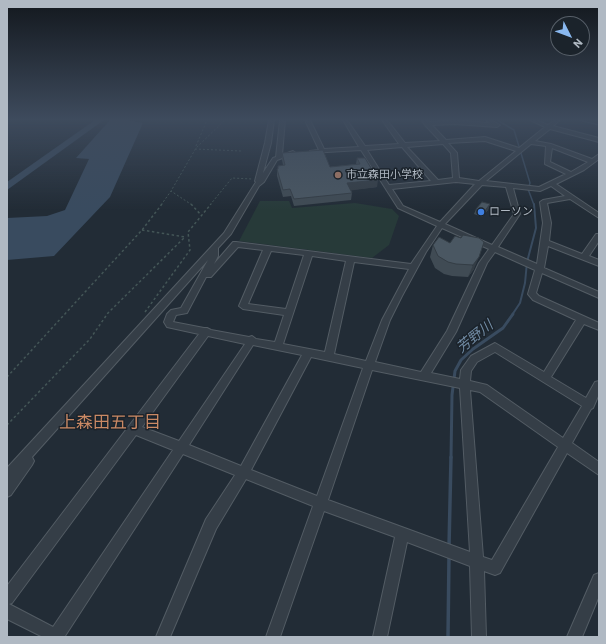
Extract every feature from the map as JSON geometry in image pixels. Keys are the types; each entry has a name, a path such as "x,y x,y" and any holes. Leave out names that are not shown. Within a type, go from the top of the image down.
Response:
{"street":[{"path":"7,477 148,322 237,220 257,182 266,150"},
{"path":"279,157 280,150"},
{"path":"257,182 261,182 272,164 279,157 303,153 341,150"},
{"path":"364,150 389,187 400,207 599,295"},
{"path":"408,150 436,182"},
{"path":"451,150 454,153 456,180"},
{"path":"273,637 368,365 386,320 414,267 441,225 479,184 520,150"},
{"path":"548,150 546,163 571,174"},
{"path":"566,150 596,159"},
{"path":"389,187 456,180 479,184 540,189 582,169 596,159"},
{"path":"552,184 599,216"},
{"path":"424,376 451,332 483,263 517,214 509,186"},
{"path":"572,197 544,202 547,223 545,242 540,269 532,294 536,298 599,327"},
{"path":"584,257 599,236"},
{"path":"545,242 599,263"},
{"path":"197,288 236,244 414,267"},
{"path":"215,247 214,256 184,311 174,312 170,316 170,325 252,340 483,388 599,469"},
{"path":"268,248 243,306 289,313"},
{"path":"278,346 309,253"},
{"path":"329,356 351,258"},
{"path":"546,378 582,319"},
{"path":"7,598 206,331"},
{"path":"7,611 57,636 252,340"},
{"path":"479,637 477,563 462,384 466,370 474,359 495,347 589,405"},
{"path":"163,637 211,524 243,473 309,352"},
{"path":"134,429 181,449 320,503 402,533 477,563 495,568 566,446 599,385"},
{"path":"7,491 52,427"},
{"path":"380,637 402,533"},
{"path":"574,637 599,580"}],"path":[{"path":"7,377 142,230 172,191 195,150"},
{"path":"197,150 241,151"},
{"path":"148,322 145,310 190,250 188,232 232,178 257,182"},
{"path":"172,191 191,204 202,216"},
{"path":"7,425 90,339 108,313 185,237 142,230"}],"green space":[{"path":"260,201 289,201 292,208 355,203 392,209 399,216 389,245 372,258 239,241"}],"water":[{"path":"83,150 131,150 110,197 54,256 7,260 7,218 47,216 65,210 89,159 76,158"}],"building":[{"path":"323,150 330,167 360,164 357,158 365,158 378,180 347,183 352,193 294,199 290,189 283,190 277,169 278,166 285,165 282,153"},
{"path":"482,202 490,204 484,212 476,209"},
{"path":"463,235 479,238 484,242 479,257 473,265 448,262 438,256 433,245 439,237 450,243 455,236 461,238"}],"waterway":[{"path":"7,187 58,150"},
{"name":"芳野川","path":"520,150 530,183 528,189 534,205"},
{"name":"芳野川","path":"512,315 520,303 525,283 527,262 536,228 534,204"},
{"name":"芳野川","path":"451,458 452,395 455,371 461,360 473,349 503,328 513,314"},
{"name":"芳野川","path":"449,547 451,457"},
{"name":"芳野川","path":"448,637 449,556"}],"place":[{"name":"市立森田小学校","path":"338,175"},
{"name":"ローソン","path":"481,212"}],"district":[{"name":"上森田五丁目","path":"110,423"}]}
